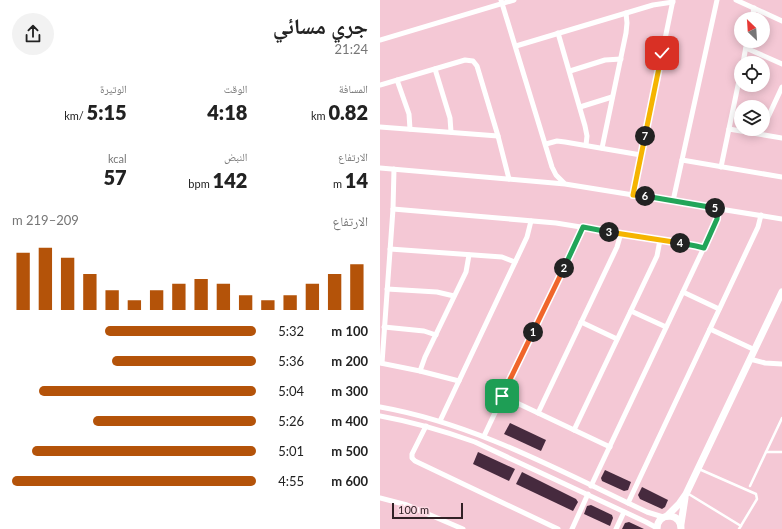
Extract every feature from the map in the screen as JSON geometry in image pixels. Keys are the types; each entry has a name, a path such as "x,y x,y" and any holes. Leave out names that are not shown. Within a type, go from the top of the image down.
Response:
{"street":[{"path":"380,40 501,2 514,0"},
{"path":"673,201 717,0"},
{"path":"736,0 782,21"},
{"path":"516,46 658,3 673,1 633,195"},
{"path":"501,2 554,171 565,184"},
{"path":"753,12 754,8"},
{"path":"602,148 627,28 626,13"},
{"path":"558,33 587,131 586,145"},
{"path":"744,56 746,48 782,64"},
{"path":"570,71 605,60 621,59"},
{"path":"380,85 465,60 469,60 474,63 477,66 509,179"},
{"path":"435,69 450,118 452,132"},
{"path":"397,80 409,114 410,129"},
{"path":"770,113 782,87"},
{"path":"721,167 737,92"},
{"path":"580,107 612,97"},
{"path":"380,127 498,136"},
{"path":"729,129 734,129"},
{"path":"770,134 782,138"},
{"path":"546,144 561,141 641,155"},
{"path":"682,160 782,177"},
{"path":"380,168 565,184 782,219"},
{"path":"394,169 393,209 381,363 459,381"},
{"path":"591,486 704,248 717,219 718,208"},
{"path":"393,209 583,227 704,248"},
{"path":"628,503 758,227 761,215"},
{"path":"440,421 529,233 531,221"},
{"path":"484,436 583,227"},
{"path":"538,413 617,247 621,234"},
{"path":"574,430 657,256 660,240"},
{"path":"390,249 502,258 515,262"},
{"path":"420,371 467,268 469,255"},
{"path":"387,289 431,291 454,296"},
{"path":"683,292 719,309"},
{"path":"682,527 682,513 687,493 782,292"},
{"path":"631,311 666,327"},
{"path":"581,322 617,339"},
{"path":"384,327 424,331 436,335"},
{"path":"710,329 755,350"},
{"path":"750,360 782,364"},
{"path":"502,396 610,446"},
{"path":"380,407 440,421 484,436 652,515 676,517 682,527"},
{"path":"402,420 404,412"},
{"path":"380,416 426,426 490,448 636,517 657,529 658,523 687,493"},
{"path":"426,426 412,454 412,458 415,461 558,529"},
{"path":"572,529 588,494"},
{"path":"380,498 407,505 463,529"},
{"path":"636,517 640,509"},
{"path":"616,529 624,512"}],"lane":[{"path":"750,486 782,418"},
{"path":"766,452 782,452"},
{"path":"687,493 740,528 757,499 756,494 699,469"}],"building":[{"path":"510,423 546,440 541,451 504,434"},
{"path":"478,452 515,469 509,481 473,464"},
{"path":"605,470 631,482 628,490 624,491 602,481 601,478"},
{"path":"522,472 576,499 578,502 573,511 516,484"},
{"path":"642,487 668,500 665,507 662,509 640,499 638,495"},
{"path":"591,505 612,515 613,518 610,526 584,514 587,506"},
{"path":"629,522 644,529 622,529 625,523"}],"route":[{"path":"502,396 583,227 704,248 716,222 718,208 633,195 662,53"}]}
